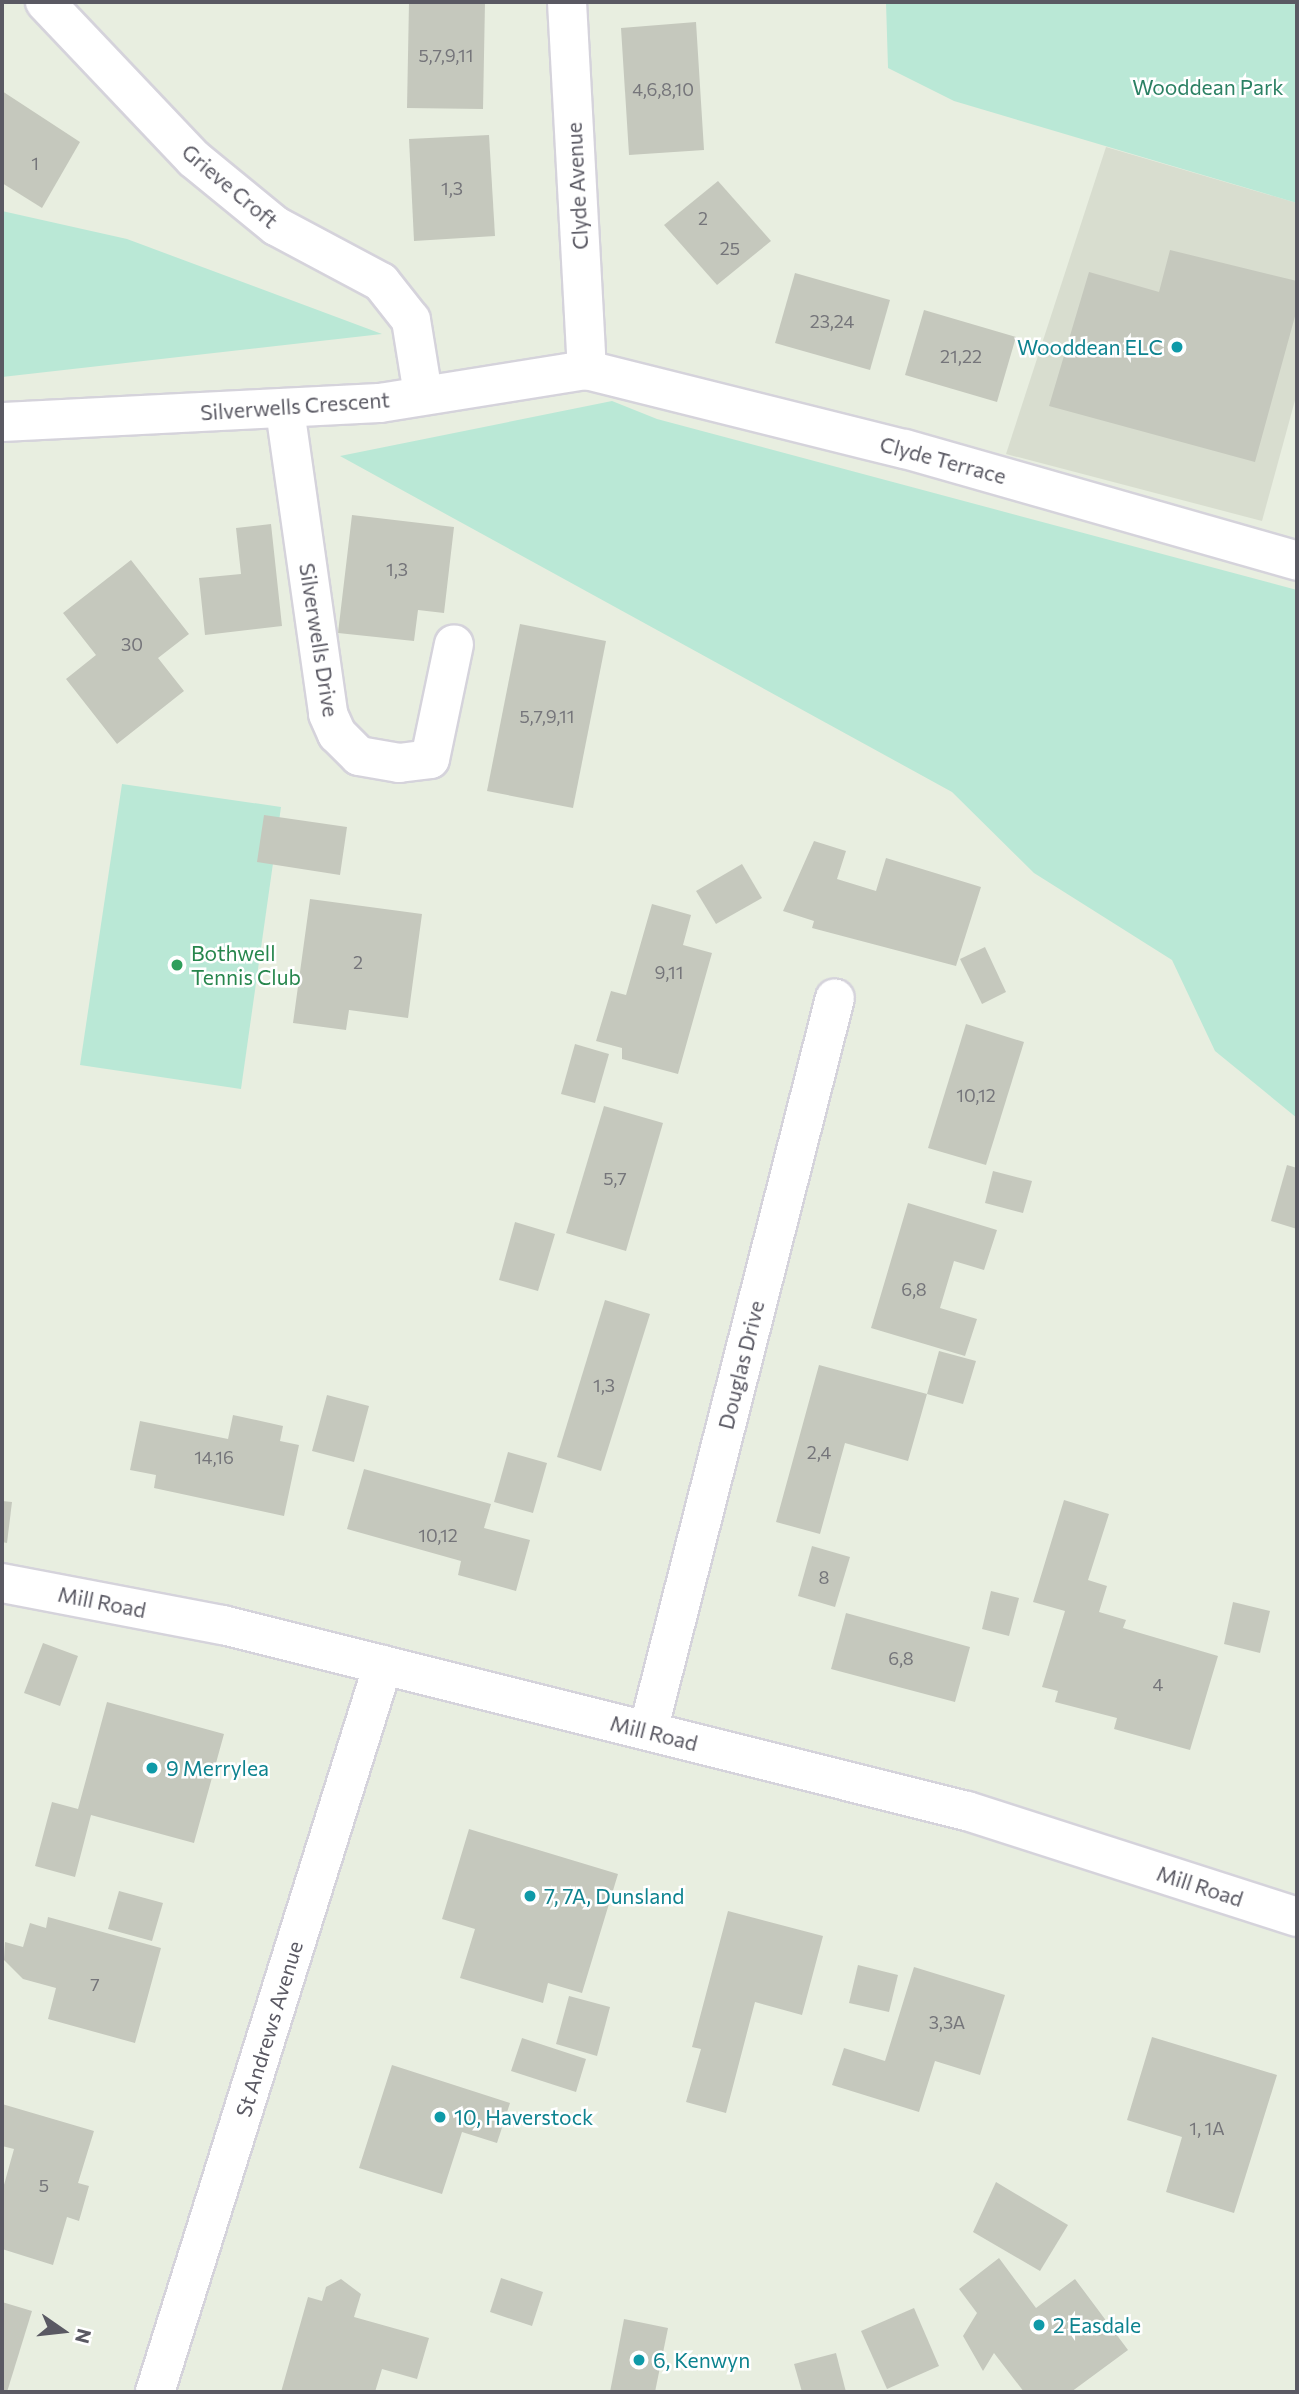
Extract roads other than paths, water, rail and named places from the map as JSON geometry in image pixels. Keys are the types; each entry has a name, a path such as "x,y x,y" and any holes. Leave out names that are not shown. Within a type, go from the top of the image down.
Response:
{"street":[{"name":"Grieve Croft","path":"45,2 194,159 276,226 381,282 411,320 424,394"},
{"name":"Clyde Avenue","path":"567,2 587,370"},
{"name":"Silverwells Crescent","path":"2,422 285,410 380,403 587,370"},
{"name":"Clyde Terrace","path":"587,370 917,452 1297,561"},
{"name":"Silverwells Drive","path":"285,410 328,714 337,734 359,756 399,763 430,759 454,644"},
{"name":"Douglas Drive","path":"648,1731 835,999"},
{"name":"Mill Road","path":"2,1583 223,1625 967,1811 1297,1917"},
{"name":"St Andrews Avenue","path":"155,2392 383,1665"}],"place":[{"name":"Wooddean ELC","path":"1177,347"},
{"name":"Bothwell Tennis Club","path":"177,965"},
{"name":"9 Merrylea","path":"152,1768"},
{"name":"7, 7A, Dunsland","path":"530,1896"},
{"name":"10, Haverstock","path":"440,2117"},
{"name":"2 Easdale","path":"1039,2325"},
{"name":"6, Kenwyn","path":"639,2360"}],"park label":[{"name":"Wooddean Park","path":"1208,87"}]}
